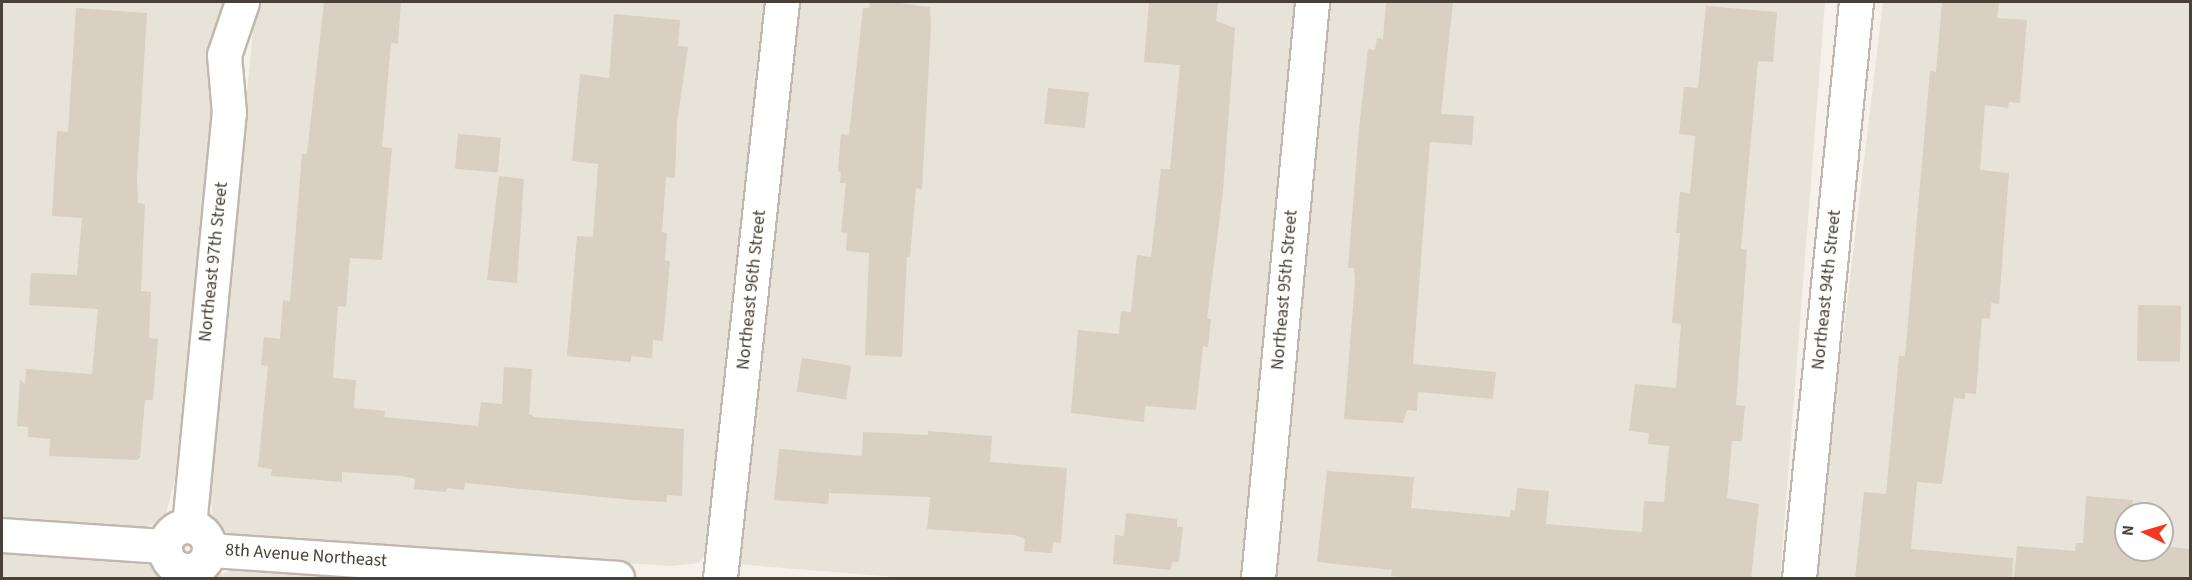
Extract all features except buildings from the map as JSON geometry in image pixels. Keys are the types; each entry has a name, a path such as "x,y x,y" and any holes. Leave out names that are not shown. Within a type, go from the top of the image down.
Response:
{"street":[{"name":"Northeast 97th Street","path":"181,555 229,113 224,55 243,2"},
{"name":"Northeast 96th Street","path":"720,579 782,2"},
{"name":"Northeast 95th Street","path":"1258,579 1312,2"},
{"name":"Northeast 94th Street","path":"1799,579 1856,2"},
{"name":"8th Avenue Northeast","path":"181,555 205,534 210,550 617,579"},
{"path":"2,535 181,555"}],"shaded area":[{"path":"2,2 222,2 175,479 166,514 151,525 132,530 2,520"},
{"path":"256,2 766,2 707,551 699,563 671,566 238,538 223,530 213,517 208,482"},
{"path":"799,2 1299,2 1243,578 906,578 736,564 743,538"},
{"path":"1331,2 1825,2 1780,578 1275,578"},
{"path":"1883,2 2190,2 2190,578 1814,578"},
{"path":"2,551 153,565 163,578 2,578"},
{"path":"236,569 336,578 211,578"}]}
